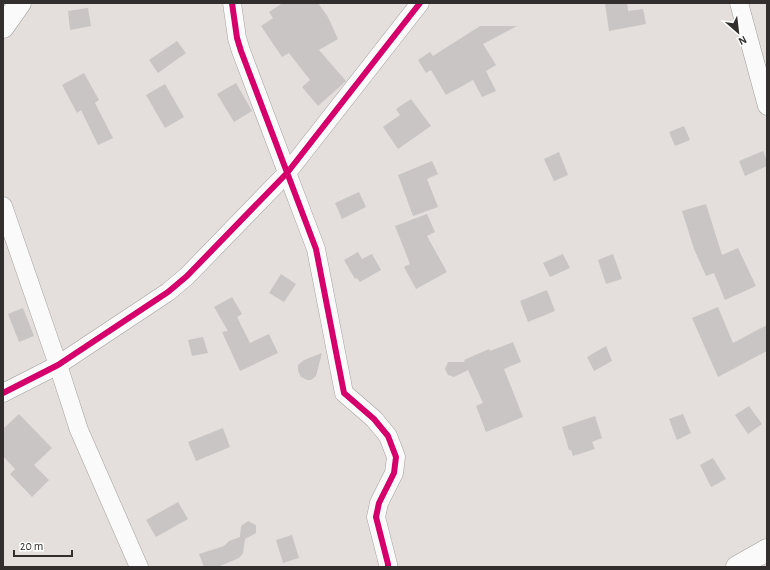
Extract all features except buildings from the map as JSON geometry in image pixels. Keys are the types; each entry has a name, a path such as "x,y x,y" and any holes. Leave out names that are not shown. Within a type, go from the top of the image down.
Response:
{"main road":[{"path":"3,27 20,3"},
{"path":"737,567 767,550"}],"street":[{"path":"232,3 237,38 316,249 344,393 374,419 388,436 396,457 394,473 379,503 376,517 388,567"},
{"path":"3,393 58,365 172,288 187,276 287,173 420,3"},
{"path":"739,3 767,106"},
{"path":"3,206 79,430 139,567"}],"cycle path":[{"path":"232,3 237,38 241,51 316,249 344,393 374,419 388,436 396,457 394,473 379,503 376,517 388,567"},
{"path":"3,393 58,365 168,292 187,276 287,173 420,3"}]}
